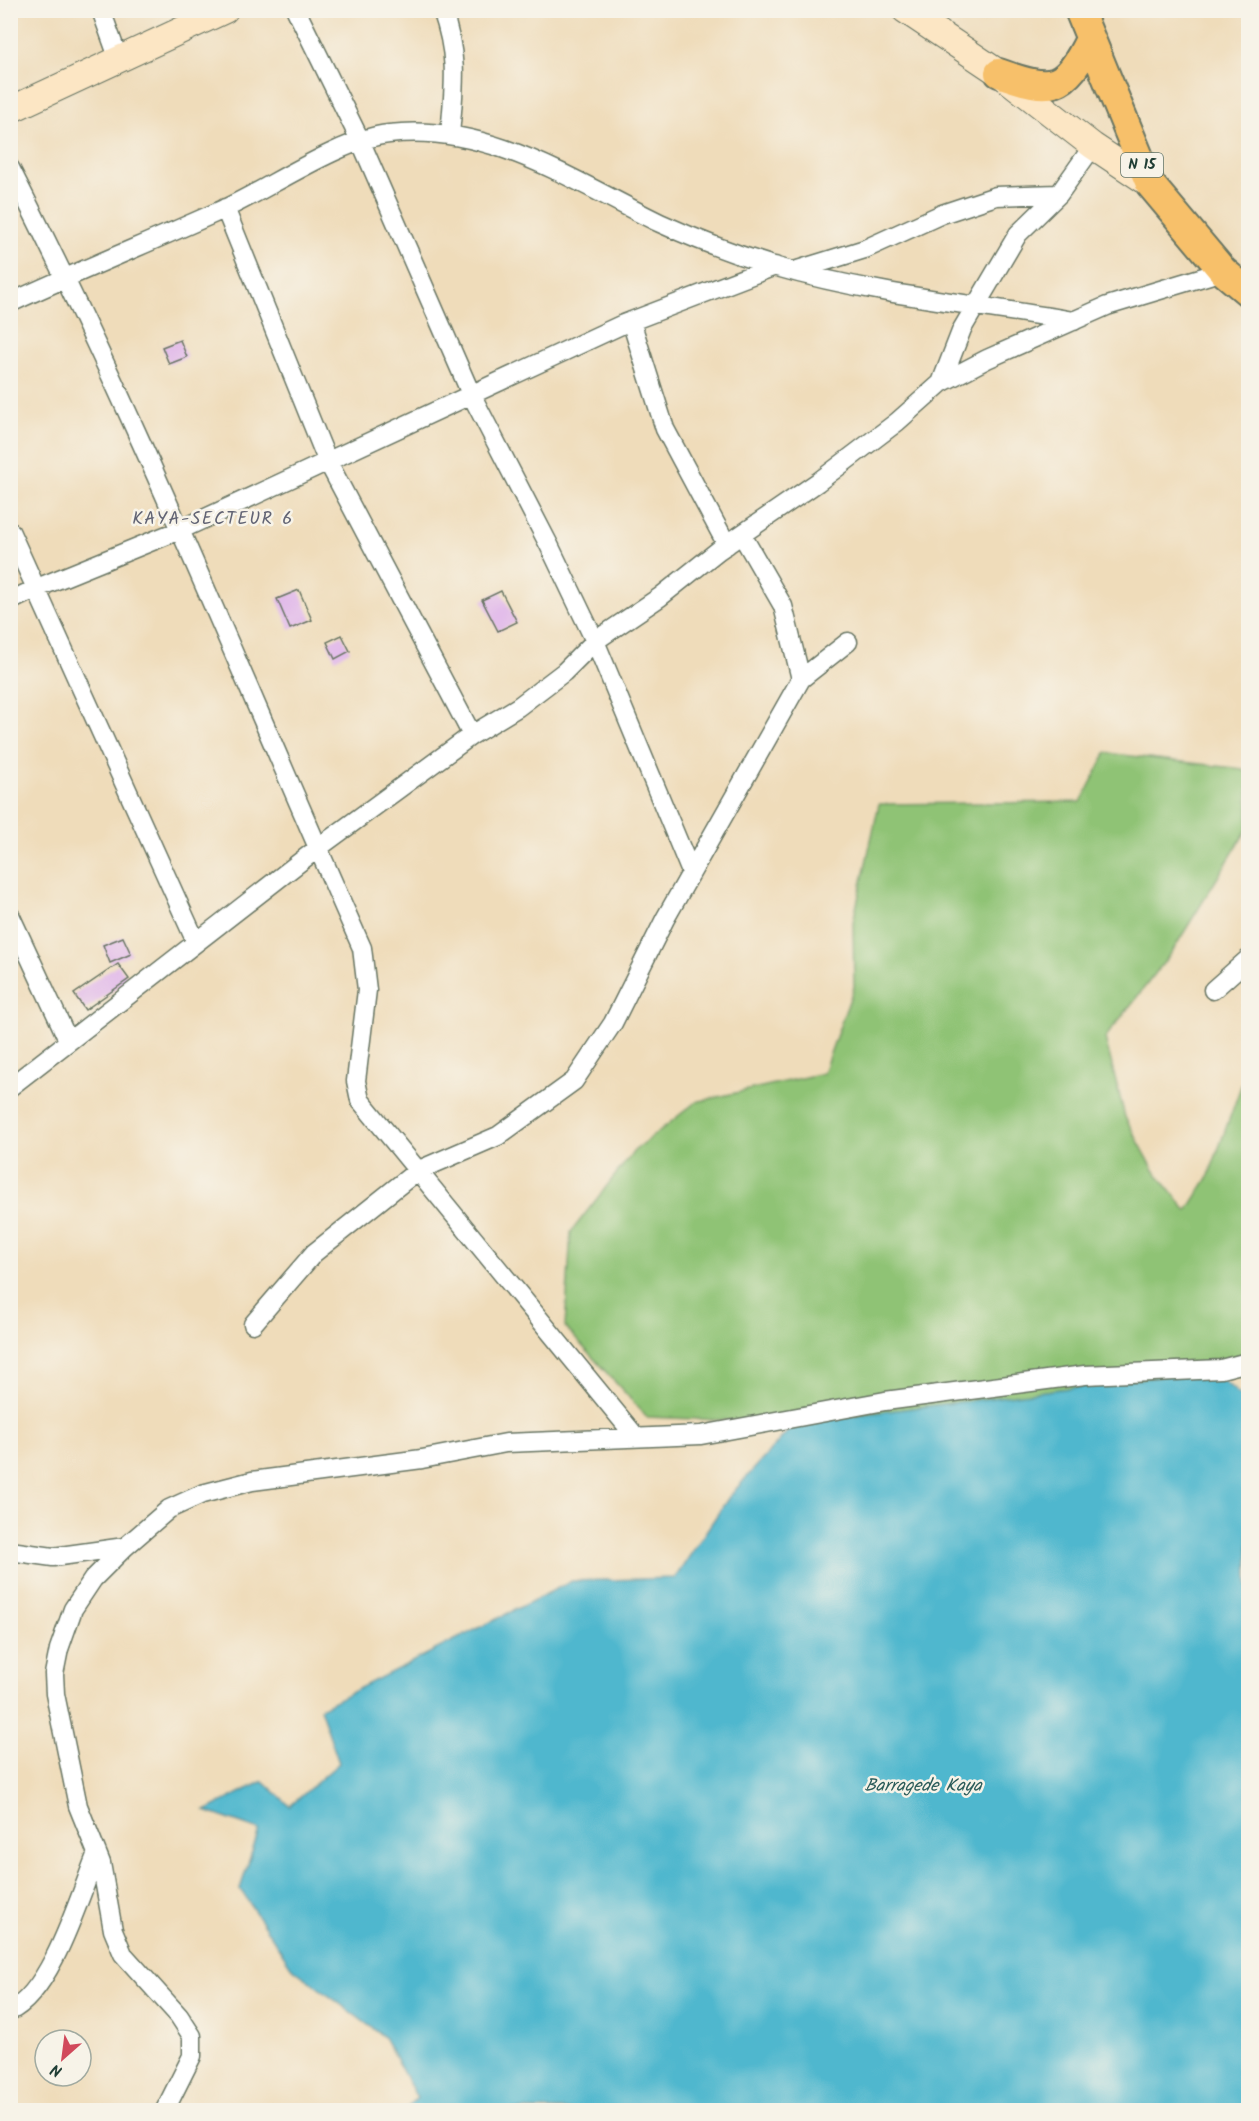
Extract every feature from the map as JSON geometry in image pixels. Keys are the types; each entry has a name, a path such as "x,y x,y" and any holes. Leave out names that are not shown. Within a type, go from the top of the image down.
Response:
{"main road":[{"path":"10,110 225,10"},
{"path":"905,10 999,73 1093,146 1150,184"},
{"name":"N 15","path":"1079,10 1150,184 1223,271 1248,292"},
{"path":"999,73 1028,84 1053,83 1067,78 1078,64 1090,39"}],"street":[{"path":"101,10 119,60"},
{"path":"296,10 360,140 471,394 549,545 595,641 691,872"},
{"path":"442,10 453,43 456,68 450,135"},
{"path":"10,303 225,208 360,140 405,132 450,135 497,147 549,166 663,224 775,266 853,287 1074,321"},
{"path":"941,383 962,329 1018,234 1059,194 1093,146"},
{"path":"10,168 66,277 182,529 362,948 367,990 356,1081 360,1100 636,1437"},
{"path":"794,271 865,249 942,213 996,196 1059,194"},
{"path":"225,208 327,460 472,735"},
{"path":"10,602 37,588 182,529 631,321 775,266"},
{"path":"10,1087 318,848 472,735 518,707 564,672 595,641 660,597 727,545 818,482 897,422 941,383 1107,306 1223,271"},
{"path":"631,321 664,429 727,545"},
{"path":"10,531 196,942"},
{"path":"742,535 783,606 801,679"},
{"path":"253,1324 296,1271 315,1253 417,1171 498,1136 574,1081 613,1023 691,872 738,795 801,679 848,642"},
{"path":"10,915 68,1040"},
{"path":"1213,990 1248,959"},
{"path":"165,2110 192,2056 192,2037 179,2016 123,1954 113,1930 97,1853 78,1806 55,1694 54,1674 59,1649 73,1609 93,1579 125,1547 169,1509 202,1494 252,1481 422,1459 506,1443 701,1435 885,1401 1085,1375 1221,1369 1248,1362"},
{"path":"10,1551 53,1557 125,1547"},
{"path":"10,2011 33,1994 55,1958 97,1853"}],"green space":[{"path":"1106,753 1243,769 1248,775 1248,828 1172,952 1105,1038 1125,1117 1154,1170 1187,1211 1208,1178 1248,1067 1248,1377 1211,1370 795,1423 647,1417 565,1327 571,1232 634,1151 696,1102 823,1073 854,987 853,922 879,804 1081,802"}],"water":[{"name":"Barragede Kaya","path":"1211,1370 1248,1402 1248,2110 405,2110 417,2098 384,2037 292,1968 240,1889 259,1830 205,1811 263,1781 290,1806 339,1763 320,1708 572,1581 675,1578 729,1497 795,1423"}],"building":[{"path":"180,340 187,357 169,364 162,347"},
{"path":"299,590 312,620 290,629 277,599"},
{"path":"501,591 517,622 498,631 482,600"},
{"path":"342,635 350,651 335,659 327,642"},
{"path":"123,937 131,954 110,963 103,945"},
{"path":"118,964 129,979 85,1010 74,994"}],"district":[{"name":"KAYA-SECTEUR 6","path":"213,519"}]}
